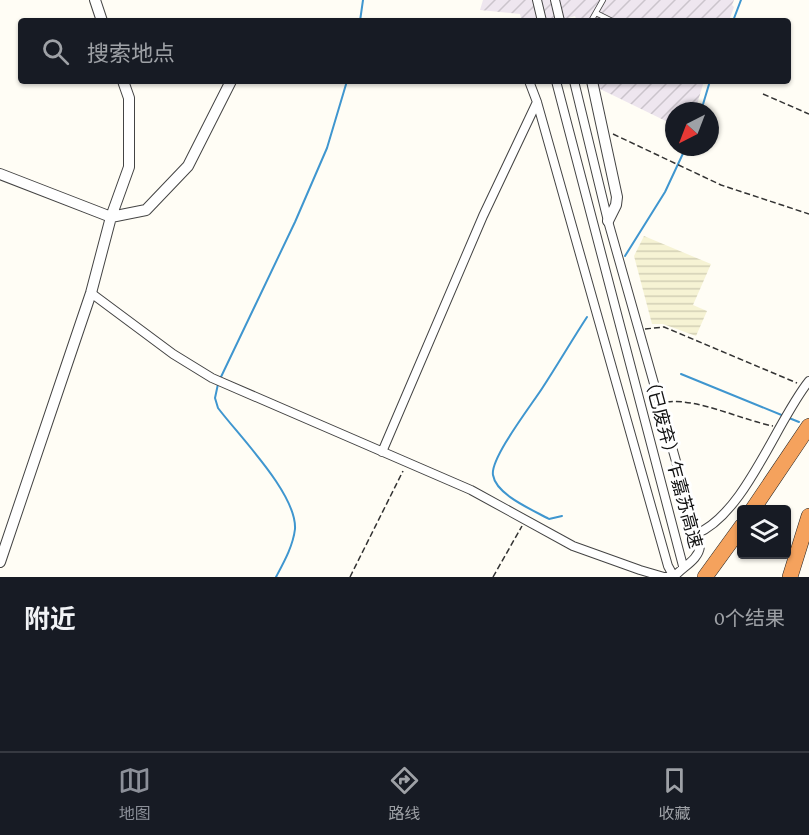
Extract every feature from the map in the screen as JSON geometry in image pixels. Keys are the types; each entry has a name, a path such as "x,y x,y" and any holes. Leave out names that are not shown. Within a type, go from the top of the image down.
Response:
{"highway":[{"path":"756,505 809,426"},
{"path":"790,577 809,516"},
{"path":"705,577 737,532"}],"street":[{"path":"95,0 101,18"},
{"path":"537,0 541,18"},
{"path":"555,0 559,18"},
{"path":"0,562 91,293 111,217 129,167 129,98 124,84"},
{"path":"0,174 111,217 146,210 188,166 229,84"},
{"path":"529,84 537,102 668,566 674,577"},
{"name":"（已废弃）乍嘉苏高速","path":"557,84 683,566 692,562 700,551 608,221 575,84"},
{"path":"593,84 617,197 616,205 608,221"},
{"path":"382,452 483,216 537,102"},
{"path":"91,293 173,354 212,378 471,490 573,546 640,570 664,577 674,577"},
{"path":"696,534 723,516 760,465 807,383"},
{"path":"674,577 683,566"}],"lane":[{"path":"593,18 603,0"},
{"path":"596,13 606,18"}],"path":[{"path":"763,94 809,114"},
{"path":"603,129 721,185 809,214"},
{"path":"638,330 664,327 807,383"},
{"path":"659,404 683,402 781,425"},
{"path":"350,577 407,462"},
{"path":"493,577 525,519"}],"shaded area":[{"path":"483,0 734,0 730,18 576,18 575,16 521,18 520,14 480,10"},
{"path":"597,84 703,84 698,102 665,102 665,121 598,88"},
{"path":"644,236 711,264 693,305 707,311 696,336 663,324 652,324 634,256"}],"waterway":[{"path":"360,18 363,0"},
{"path":"734,18 741,0"},
{"path":"220,379 295,222 327,148 346,84"},
{"path":"704,102 709,84"},
{"path":"625,256 665,192 682,156"},
{"path":"562,516 549,519 508,495 496,482 493,475 494,467 513,431 587,317"},
{"path":"681,374 784,416"},
{"path":"218,384 215,398 218,408 277,483 293,515 295,529 292,542 276,577"},
{"path":"789,418 799,422"}]}
